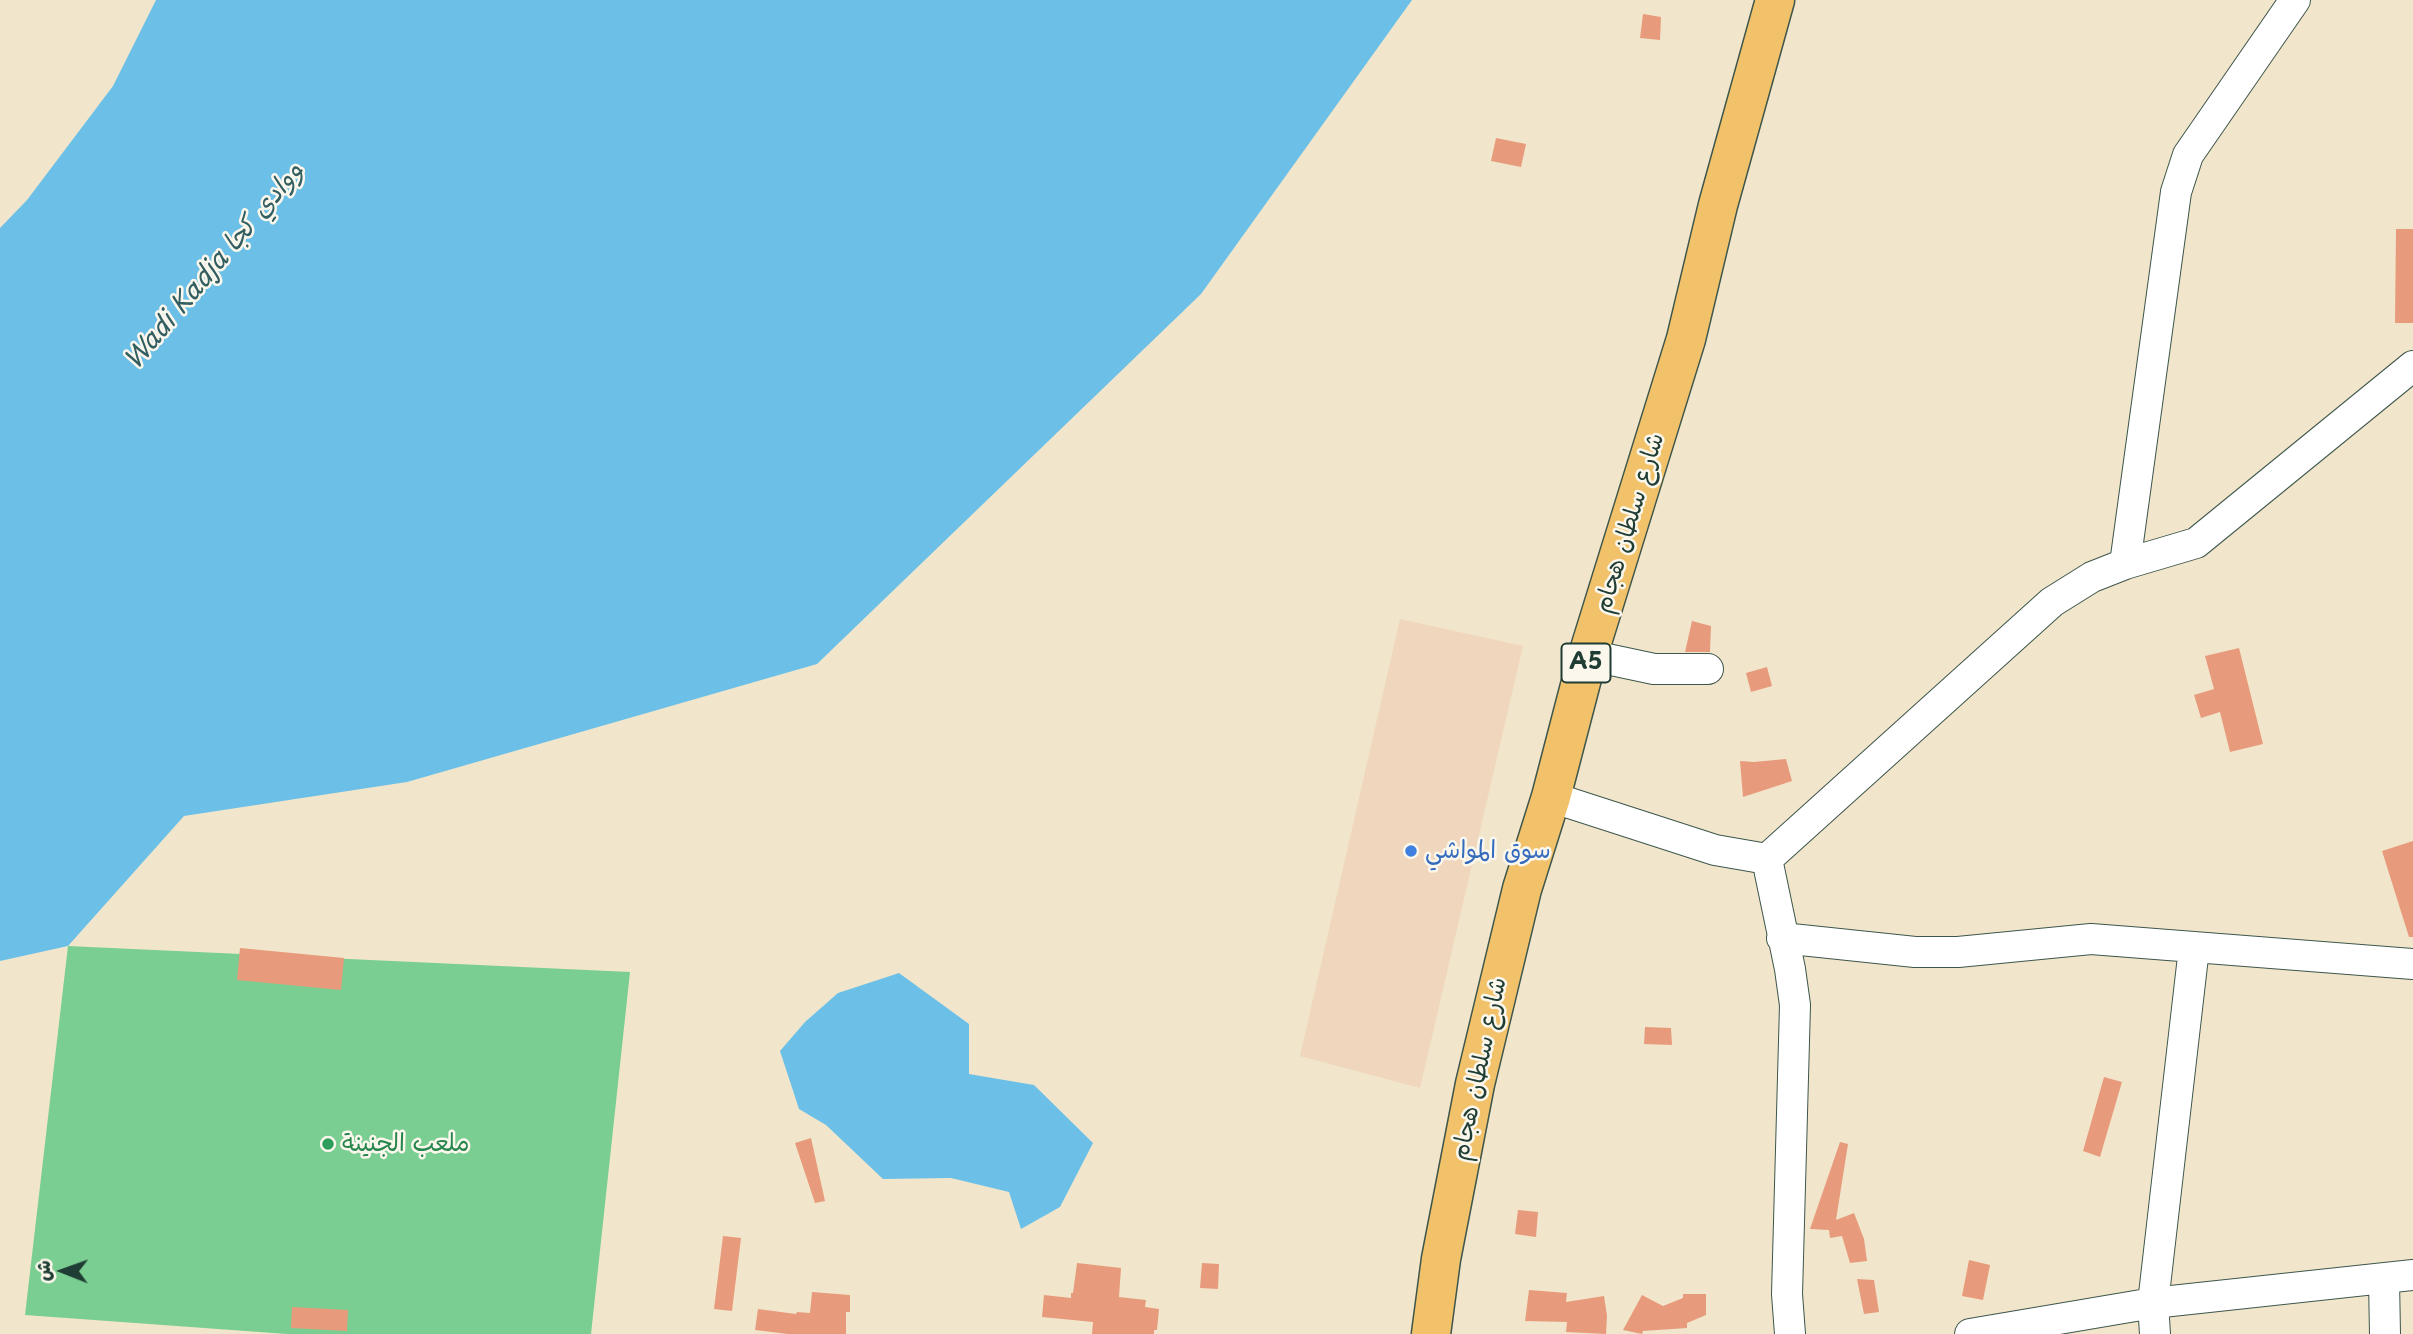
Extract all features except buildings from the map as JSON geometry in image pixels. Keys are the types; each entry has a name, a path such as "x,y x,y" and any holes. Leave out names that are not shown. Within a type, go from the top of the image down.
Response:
{"highway":[{"name":"شارع سلطان هجام","path":"1431,1334 1441,1259 1491,1012 1522,889 1551,797 1588,655 1686,339 1718,205 1774,0"}],"street":[{"path":"2125,564 2176,192 2188,155 2295,0"},
{"path":"1767,859 2052,602 2092,577 2125,564 2196,543 2413,366"},
{"path":"1588,655 1654,669 1708,669"},
{"path":"1551,797 1715,850 1767,859"},
{"path":"1767,859 1795,1005 1787,1294 1790,1334"},
{"path":"1783,938 1915,951 1958,952 2091,939 2413,964"},
{"path":"2155,1334 2153,1303 2194,948"},
{"path":"1970,1334 2153,1303 2399,1277 2385,1334"}],"shaded area":[{"name":"سوق المواشي","path":"1400,619 1523,646 1420,1088 1300,1056"}],"green space":[{"name":"ملعب الجنينة","path":"68,946 630,972 591,1334 287,1334 25,1315"}],"water":[{"name":"Wadi Kadja ووادي كجا","path":"156,0 1412,0 1201,294 817,664 407,782 184,816 68,946 0,961 0,228 27,200 113,86"},
{"path":"899,973 969,1024 969,1074 1034,1085 1093,1143 1060,1207 1021,1229 1009,1192 951,1178 883,1179 826,1125 799,1109 780,1051 805,1022 838,993"}],"place":[{"name":"سوق المواشي","path":"1411,851"},
{"name":"ملعب الجنينة","path":"328,1144"}]}
